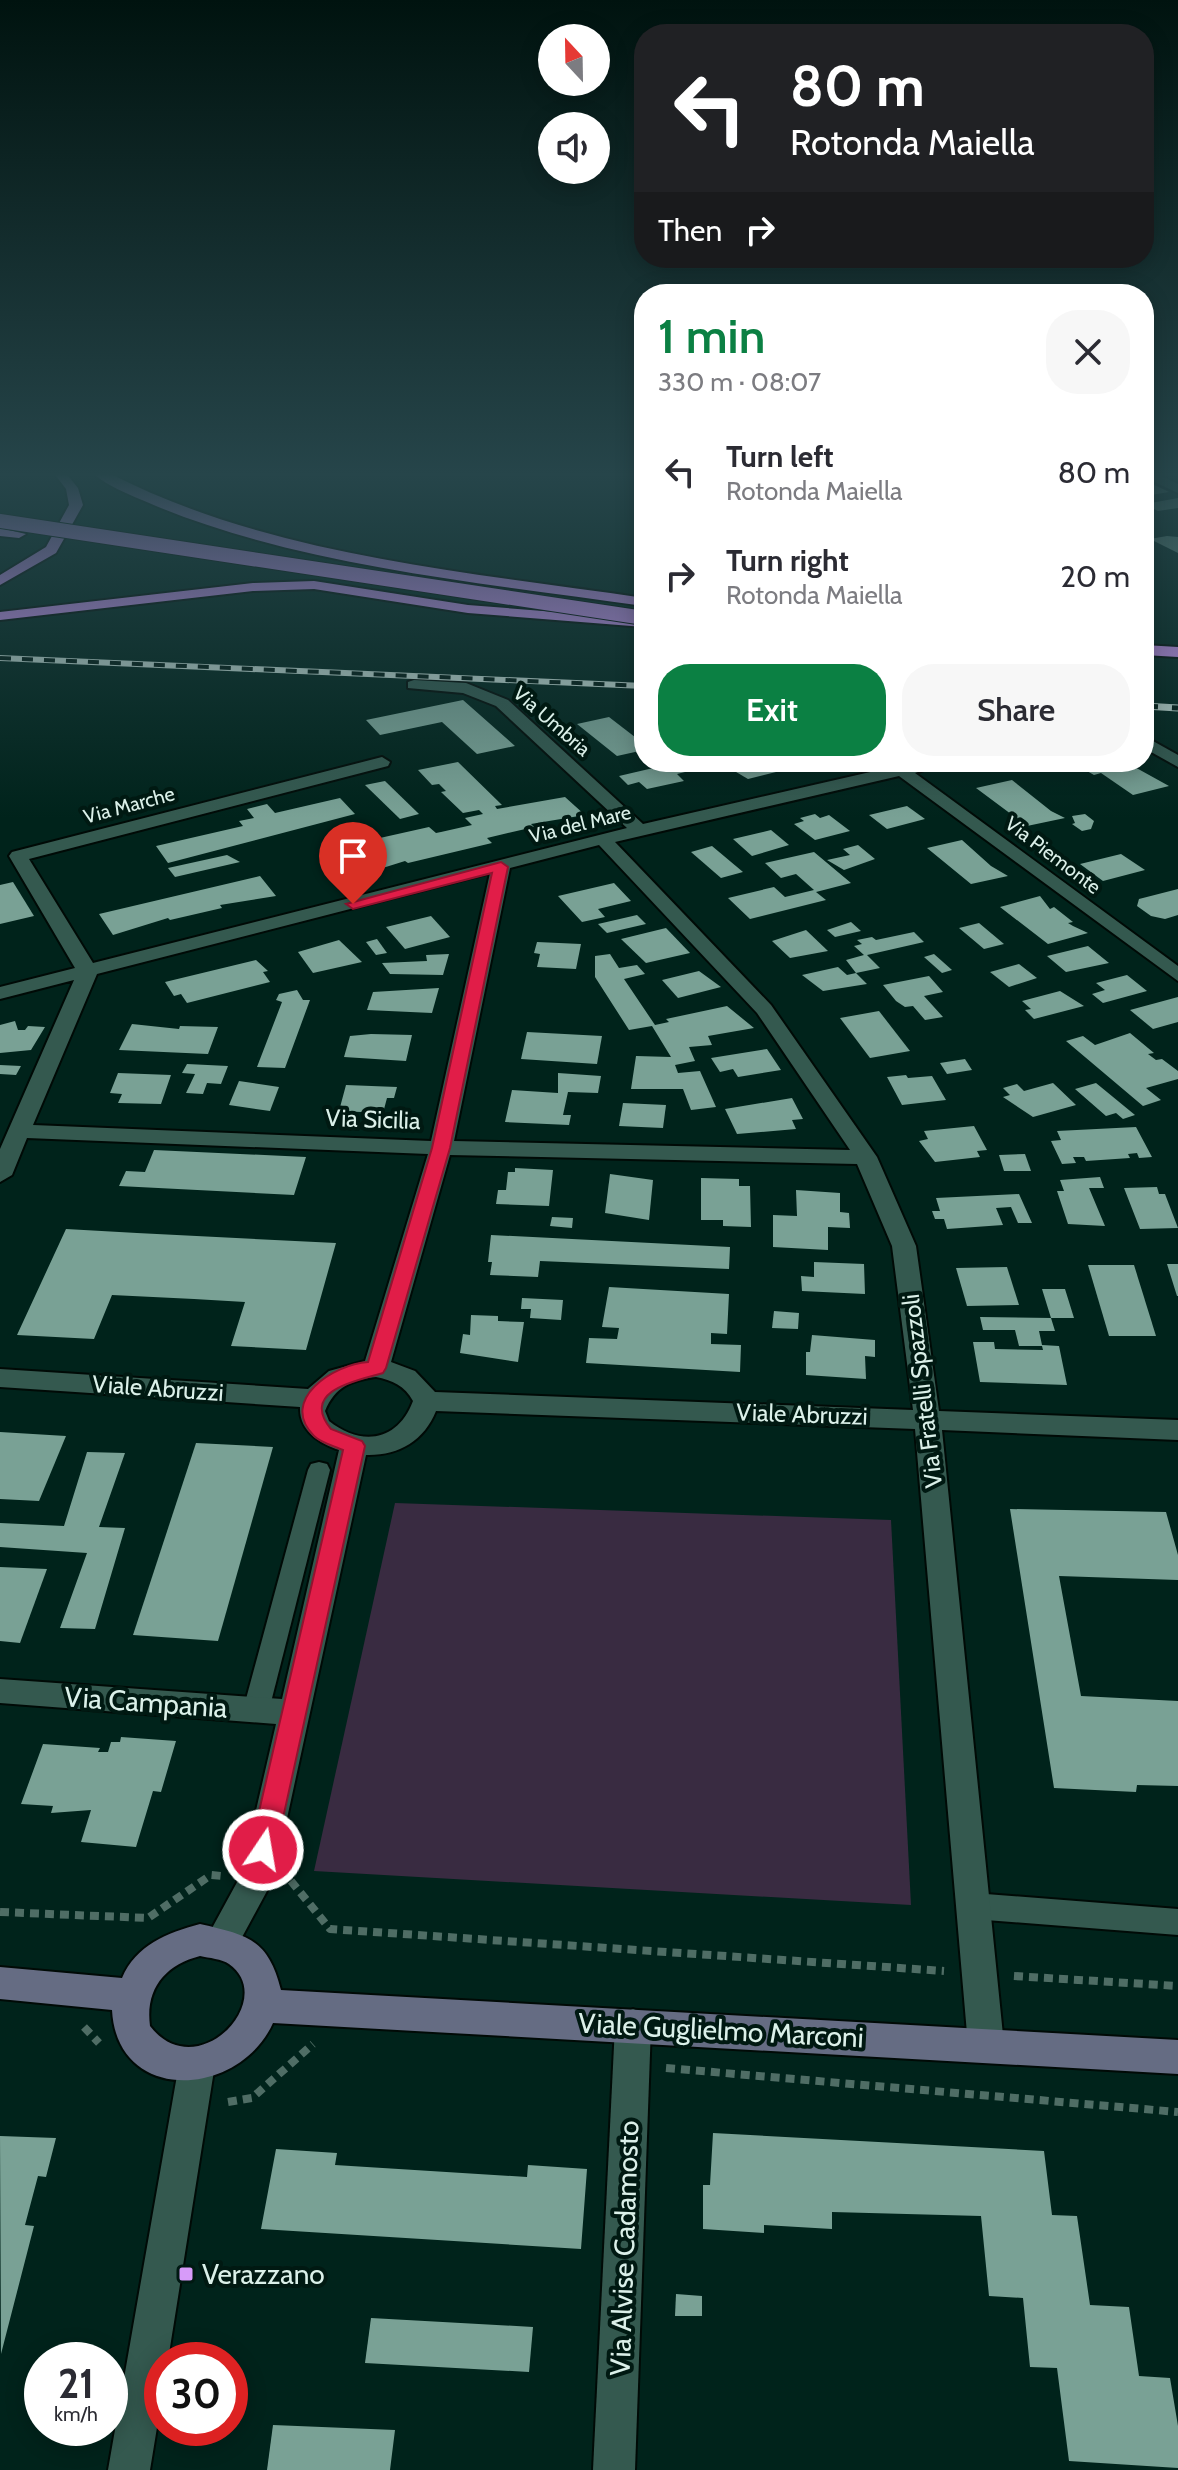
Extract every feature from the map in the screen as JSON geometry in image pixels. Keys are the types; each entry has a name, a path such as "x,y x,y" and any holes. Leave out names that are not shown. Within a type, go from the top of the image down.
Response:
{"highway":[{"path":"0,616 251,587"},
{"path":"329,587 468,609 634,620"},
{"path":"414,587 561,607"},
{"path":"432,587 634,619"},
{"path":"545,587 634,601"},
{"path":"1154,651 1178,652"},
{"path":"1154,665 1178,666"}],"main road":[{"path":"200,1940 222,1941 244,1951 258,1965 265,1984 264,2006 257,2023 241,2043 221,2057 197,2064 169,2063 149,2053 135,2037 129,2017 131,1995 140,1975 157,1958 177,1946 200,1940"},
{"path":"0,1983 131,1995"},
{"name":"Viale Guglielmo Marconi","path":"264,2006 1178,2057"}],"street":[{"name":"Via Umbria","path":"414,685 466,688 502,703 641,832"},
{"path":"1154,740 1178,740"},
{"path":"1154,746 1178,762"},
{"name":"Via Marche","path":"88,972 18,856 382,762"},
{"name":"Via del Mare","path":"0,993 603,839 893,772"},
{"name":"Via Piemonte","path":"904,772 1178,975"},
{"name":"Via Fratelli Spazzoli","path":"603,839 764,1009 866,1157 904,1246 927,1418 986,2045"},
{"path":"376,1368 441,1148 501,867"},
{"path":"0,1175 22,1131 88,972"},
{"name":"Via Sicilia","path":"22,1131 441,1148 866,1157"},
{"path":"376,1368 410,1378 421,1388 426,1401 418,1425 390,1443 354,1446 324,1434 315,1424 312,1412 315,1399 332,1380 360,1369 376,1368"},
{"name":"Viale Abruzzi","path":"0,1378 315,1399"},
{"name":"Viale Abruzzi","path":"426,1401 1178,1430"},
{"path":"222,1941 257,1878 354,1446"},
{"name":"Via Campania","path":"0,1691 293,1713"},
{"name":"Via Alvise Cadamosto","path":"614,2470 633,2026"},
{"path":"129,2470 197,2064"}],"lane":[{"path":"256,1710 319,1470"},
{"path":"973,1906 1178,1922"}],"path":[{"path":"0,1912 148,1918 211,1875 290,1880 330,1929 1178,1986"},
{"path":"70,2025 84,2027 103,2047"},
{"path":"190,2110 252,2098 315,2043 330,2044"},
{"path":"632,2065 1178,2112"}],"shaded area":[{"path":"395,1503 891,1520 911,1905 314,1871"}],"building":[{"path":"463,700 515,746 477,754 442,722 380,735 366,720"},
{"path":"609,717 634,736 634,752 617,756 577,724"},
{"path":"458,762 502,805 495,806 497,809 565,797 585,815 531,824 534,827 487,838 492,843 408,863 405,861 357,876 340,855 368,849 362,842 429,827 436,833 472,825 465,818 483,814 479,810 463,813 441,792 446,791 439,784 432,785 418,770"},
{"path":"636,772 685,772 677,774 684,781 647,789 639,782 628,785 619,776"},
{"path":"736,772 776,772 748,779"},
{"path":"1089,772 1144,772 1169,786 1133,795 1101,773 1094,775"},
{"path":"1012,780 1051,811 1065,818 1027,826 976,788"},
{"path":"385,781 419,814 400,819 365,785"},
{"path":"340,798 355,814 168,863 156,846 243,826 239,821 254,818 247,809 267,804 275,813"},
{"path":"907,806 925,819 887,829 869,815"},
{"path":"815,814 820,818 829,815 850,831 815,840 794,824 804,821 800,818"},
{"path":"1085,814 1094,821 1091,829 1082,831 1072,824 1075,823 1072,816"},
{"path":"771,830 789,845 752,856 733,839"},
{"path":"962,840 991,866 1008,876 971,884 927,848"},
{"path":"858,845 875,859 844,870 827,860 850,855 843,849"},
{"path":"712,846 743,872 721,878 691,852"},
{"path":"814,852 851,883 816,892 826,900 750,919 728,898 774,887 785,897 814,890 796,874 781,878 765,863"},
{"path":"1121,854 1145,870 1103,881 1080,864"},
{"path":"227,855 240,862 175,877 168,868"},
{"path":"260,876 276,896 220,905 222,908 168,918 113,935 99,914"},
{"path":"13,882 34,916 0,924 0,885"},
{"path":"614,883 631,901 598,909 605,917 582,922 558,896"},
{"path":"1178,889 1178,915 1165,919 1151,916 1137,906 1139,899"},
{"path":"1040,896 1050,909 1054,907 1073,922 1068,923 1088,933 1048,944 1000,907"},
{"path":"637,915 646,924 607,933 598,924"},
{"path":"431,916 450,937 405,949 386,927"},
{"path":"851,922 861,931 835,937 827,930"},
{"path":"979,923 1004,944 984,949 959,928"},
{"path":"666,928 690,953 646,963 621,939"},
{"path":"806,930 828,951 790,958 772,941"},
{"path":"914,932 924,942 867,955 880,968 856,973 846,960 864,955 854,946 862,944 857,940 872,937 876,940"},
{"path":"377,939 387,953 376,955 366,942"},
{"path":"339,940 362,962 313,973 298,952"},
{"path":"537,942 581,944 576,969 537,967 540,954 534,953"},
{"path":"1088,946 1109,963 1066,972 1047,956"},
{"path":"449,954 443,975 390,974 382,963 427,961 426,955"},
{"path":"610,954 619,968 637,965 645,974 624,979 655,1025 669,1022 666,1019 727,1006 754,1028 708,1036 712,1045 689,1047 695,1061 675,1065 678,1073 700,1071 716,1107 691,1110 683,1089 631,1089 636,1056 671,1057 652,1026 629,1030 595,977 595,956"},
{"path":"934,954 952,970 942,973 924,957"},
{"path":"256,960 268,971 263,972 270,982 187,1003 181,994 174,996 165,982"},
{"path":"1019,964 1037,978 1009,987 990,972"},
{"path":"838,967 847,975 856,973 867,984 823,991 802,975"},
{"path":"699,971 721,987 678,998 662,980"},
{"path":"1127,975 1147,991 1103,1003 1092,994 1105,990 1096,983"},
{"path":"929,976 943,992 924,996 943,1017 925,1020 913,1006 905,1007 896,1001 883,985"},
{"path":"439,988 432,1013 367,1010 373,992"},
{"path":"297,990 303,1000 310,1000 285,1068 257,1067 282,1002 276,1000 279,994"},
{"path":"1060,991 1084,1006 1034,1019 1025,1010 1031,1009 1022,1001"},
{"path":"1178,997 1178,1022 1153,1029 1130,1010"},
{"path":"879,1011 910,1051 870,1058 840,1018"},
{"path":"15,1021 18,1030 25,1030 28,1026 45,1027 31,1050 0,1053 0,1025"},
{"path":"132,1024 179,1029 180,1026 218,1027 208,1054 119,1050"},
{"path":"527,1032 602,1036 597,1064 521,1059"},
{"path":"1130,1033 1154,1053 1148,1054 1156,1060 1162,1059 1178,1071 1178,1079 1146,1088 1161,1100 1143,1106 1066,1041 1083,1036 1095,1045"},
{"path":"412,1035 406,1061 344,1057 350,1036"},
{"path":"767,1049 781,1070 738,1077 733,1069 720,1072 711,1058"},
{"path":"965,1059 972,1070 947,1074 940,1063"},
{"path":"187,1064 228,1066 221,1084 207,1083 203,1094 186,1093 195,1074 182,1073"},
{"path":"0,1065 21,1066 16,1075 0,1074"},
{"path":"118,1073 171,1075 161,1104 118,1103 122,1094 110,1093"},
{"path":"558,1073 601,1076 598,1093 568,1092 563,1115 571,1115 569,1125 505,1122 512,1090 558,1093"},
{"path":"906,1075 908,1078 932,1076 946,1100 902,1105 887,1077"},
{"path":"239,1081 279,1087 270,1111 229,1105"},
{"path":"1053,1083 1076,1105 1033,1117 1003,1097 1010,1095 1003,1088 1017,1084 1024,1091"},
{"path":"1096,1083 1135,1115 1123,1119 1116,1113 1106,1116 1075,1089"},
{"path":"346,1085 397,1087 394,1098 387,1098 383,1113 339,1111"},
{"path":"792,1098 803,1119 792,1120 796,1129 737,1134 725,1109"},
{"path":"623,1103 666,1105 663,1128 619,1126"},
{"path":"974,1126 987,1150 977,1151 980,1157 935,1162 919,1141 928,1139 924,1131"},
{"path":"1136,1127 1152,1157 1139,1158 1137,1153 1128,1154 1130,1158 1086,1161 1084,1157 1073,1157 1076,1163 1062,1164 1051,1141 1061,1140 1057,1131"},
{"path":"154,1150 306,1157 294,1195 119,1186 126,1171 145,1172"},
{"path":"1025,1154 1031,1171 1004,1171 999,1155"},
{"path":"515,1168 553,1170 549,1206 496,1204 498,1190 506,1190 508,1172 515,1172"},
{"path":"610,1174 653,1180 649,1220 605,1213"},
{"path":"1100,1177 1104,1188 1089,1188 1105,1226 1068,1224 1057,1191 1064,1191 1060,1180"},
{"path":"701,1178 739,1179 739,1186 750,1186 751,1227 723,1226 723,1220 701,1220"},
{"path":"1157,1187 1159,1194 1165,1194 1178,1228 1140,1229 1124,1188"},
{"path":"796,1190 840,1193 840,1212 849,1213 850,1228 828,1227 828,1250 773,1247 773,1215 797,1216"},
{"path":"1019,1194 1032,1223 1018,1223 1011,1207 996,1208 1003,1225 947,1229 944,1219 935,1219 932,1211 940,1211 936,1198"},
{"path":"552,1217 573,1218 572,1228 550,1226"},
{"path":"66,1229 336,1243 306,1350 231,1346 245,1302 194,1299 112,1295 94,1339 17,1335"},
{"path":"491,1235 730,1247 729,1269 540,1261 538,1277 490,1275"},
{"path":"814,1262 864,1264 865,1294 802,1291 801,1276 814,1277"},
{"path":"1167,1264 1178,1264 1178,1296 1177,1296"},
{"path":"1088,1265 1134,1265 1156,1336 1109,1336"},
{"path":"1007,1267 1019,1305 967,1306 956,1268"},
{"path":"609,1287 729,1294 727,1334 711,1333 711,1344 741,1345 740,1372 586,1363 589,1338 617,1339 619,1328 602,1327"},
{"path":"1042,1289 1065,1289 1074,1318 1051,1318"},
{"path":"522,1298 563,1300 561,1320 530,1318 531,1309 521,1309"},
{"path":"774,1311 799,1313 798,1329 772,1328"},
{"path":"471,1315 498,1316 498,1321 524,1322 518,1362 460,1353 463,1334 470,1335"},
{"path":"980,1317 1051,1318 1055,1331 1039,1331 1042,1345 1059,1346 1067,1385 980,1382 973,1342 994,1342 995,1349 1043,1350 1042,1346 1019,1346 1015,1330 983,1330"},
{"path":"812,1335 875,1340 875,1357 865,1356 866,1379 806,1375 806,1352 810,1352"},
{"path":"0,1432 66,1436 39,1501 0,1499"},
{"path":"196,1443 273,1447 218,1641 133,1635"},
{"path":"87,1452 125,1453 99,1527 125,1528 95,1629 60,1628 87,1553 0,1547 0,1523 64,1526"},
{"path":"1010,1509 1166,1512 1178,1555 1178,1580 1059,1576 1081,1696 1178,1701 1178,1786 1137,1785 1136,1792 1054,1788"},
{"path":"0,1567 47,1569 20,1643 0,1641"},
{"path":"121,1737 176,1741 161,1792 153,1791 136,1847 81,1842 91,1810 51,1813 53,1806 21,1804 43,1744 100,1748 98,1752 108,1752 111,1742 120,1742"},
{"path":"713,2133 1044,2151 1052,2215 1077,2216 1090,2305 1129,2307 1139,2376 1170,2378 1178,2426 1178,2468 1069,2461 1057,2368 1030,2367 1023,2298 989,2296 981,2216 832,2212 832,2229 764,2225 764,2233 703,2229 703,2185 710,2185"},
{"path":"0,2136 56,2138 46,2177 38,2176 25,2225 34,2226 1,2354"},
{"path":"276,2149 337,2153 335,2165 527,2177 528,2165 587,2169 581,2249 261,2229"},
{"path":"676,2294 702,2296 702,2316 675,2316"},
{"path":"371,2318 533,2327 529,2372 365,2363"},
{"path":"273,2425 395,2430 390,2470 267,2470"}],"railway":[{"path":"0,658 634,686"},
{"path":"1154,707 1178,708"}],"place":[{"name":"Verazzano","path":"186,2274"}],"route":[{"path":"263,1850 354,1446 338,1442 315,1424 312,1412 315,1399 332,1380 360,1369 376,1368 441,1148 501,867 353,904"}]}
